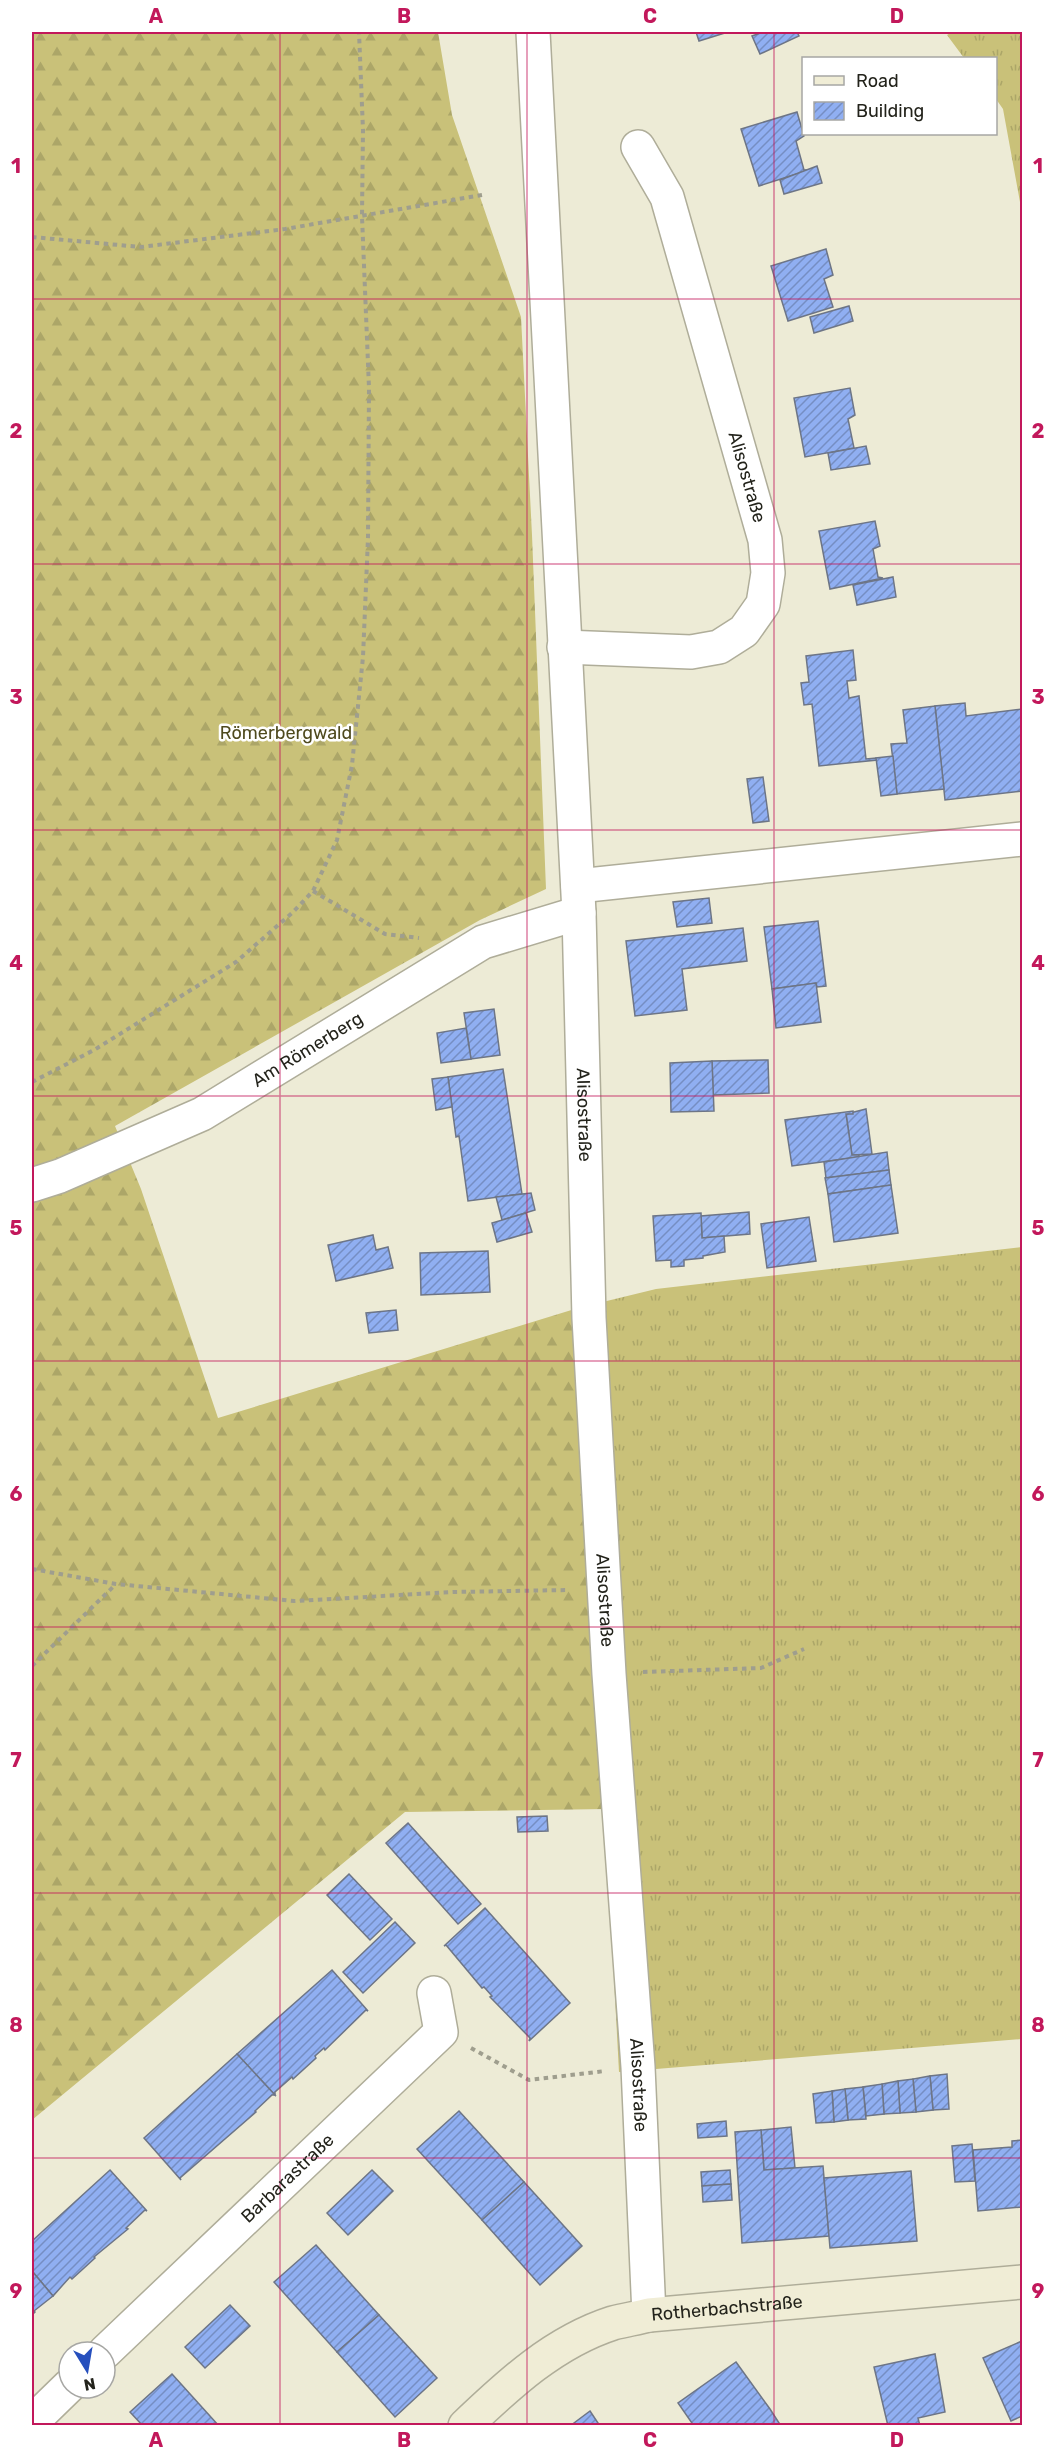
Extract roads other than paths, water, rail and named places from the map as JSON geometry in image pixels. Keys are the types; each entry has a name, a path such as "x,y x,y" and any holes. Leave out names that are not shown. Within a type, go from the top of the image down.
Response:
{"street":[{"name":"Alisostraße","path":"533,32 579,899 589,1318 609,1674 638,2067 649,2315"},
{"name":"Alisostraße","path":"564,647 691,652 719,647 744,631 763,604 768,573 765,540 667,197 638,147"},
{"path":"579,899 1023,838"},
{"name":"Am Römerberg","path":"32,1185 60,1176 202,1114 483,942 579,899"},
{"name":"Barbarastraße","path":"117,2341 441,2032 434,1994"},
{"name":"Rotherbachstraße","path":"465,2426 534,2364 574,2340 612,2324 649,2315 1023,2282"},
{"path":"32,2422 57,2398"}],"park label":[{"name":"Römerbergwald","path":"286,733"}]}
